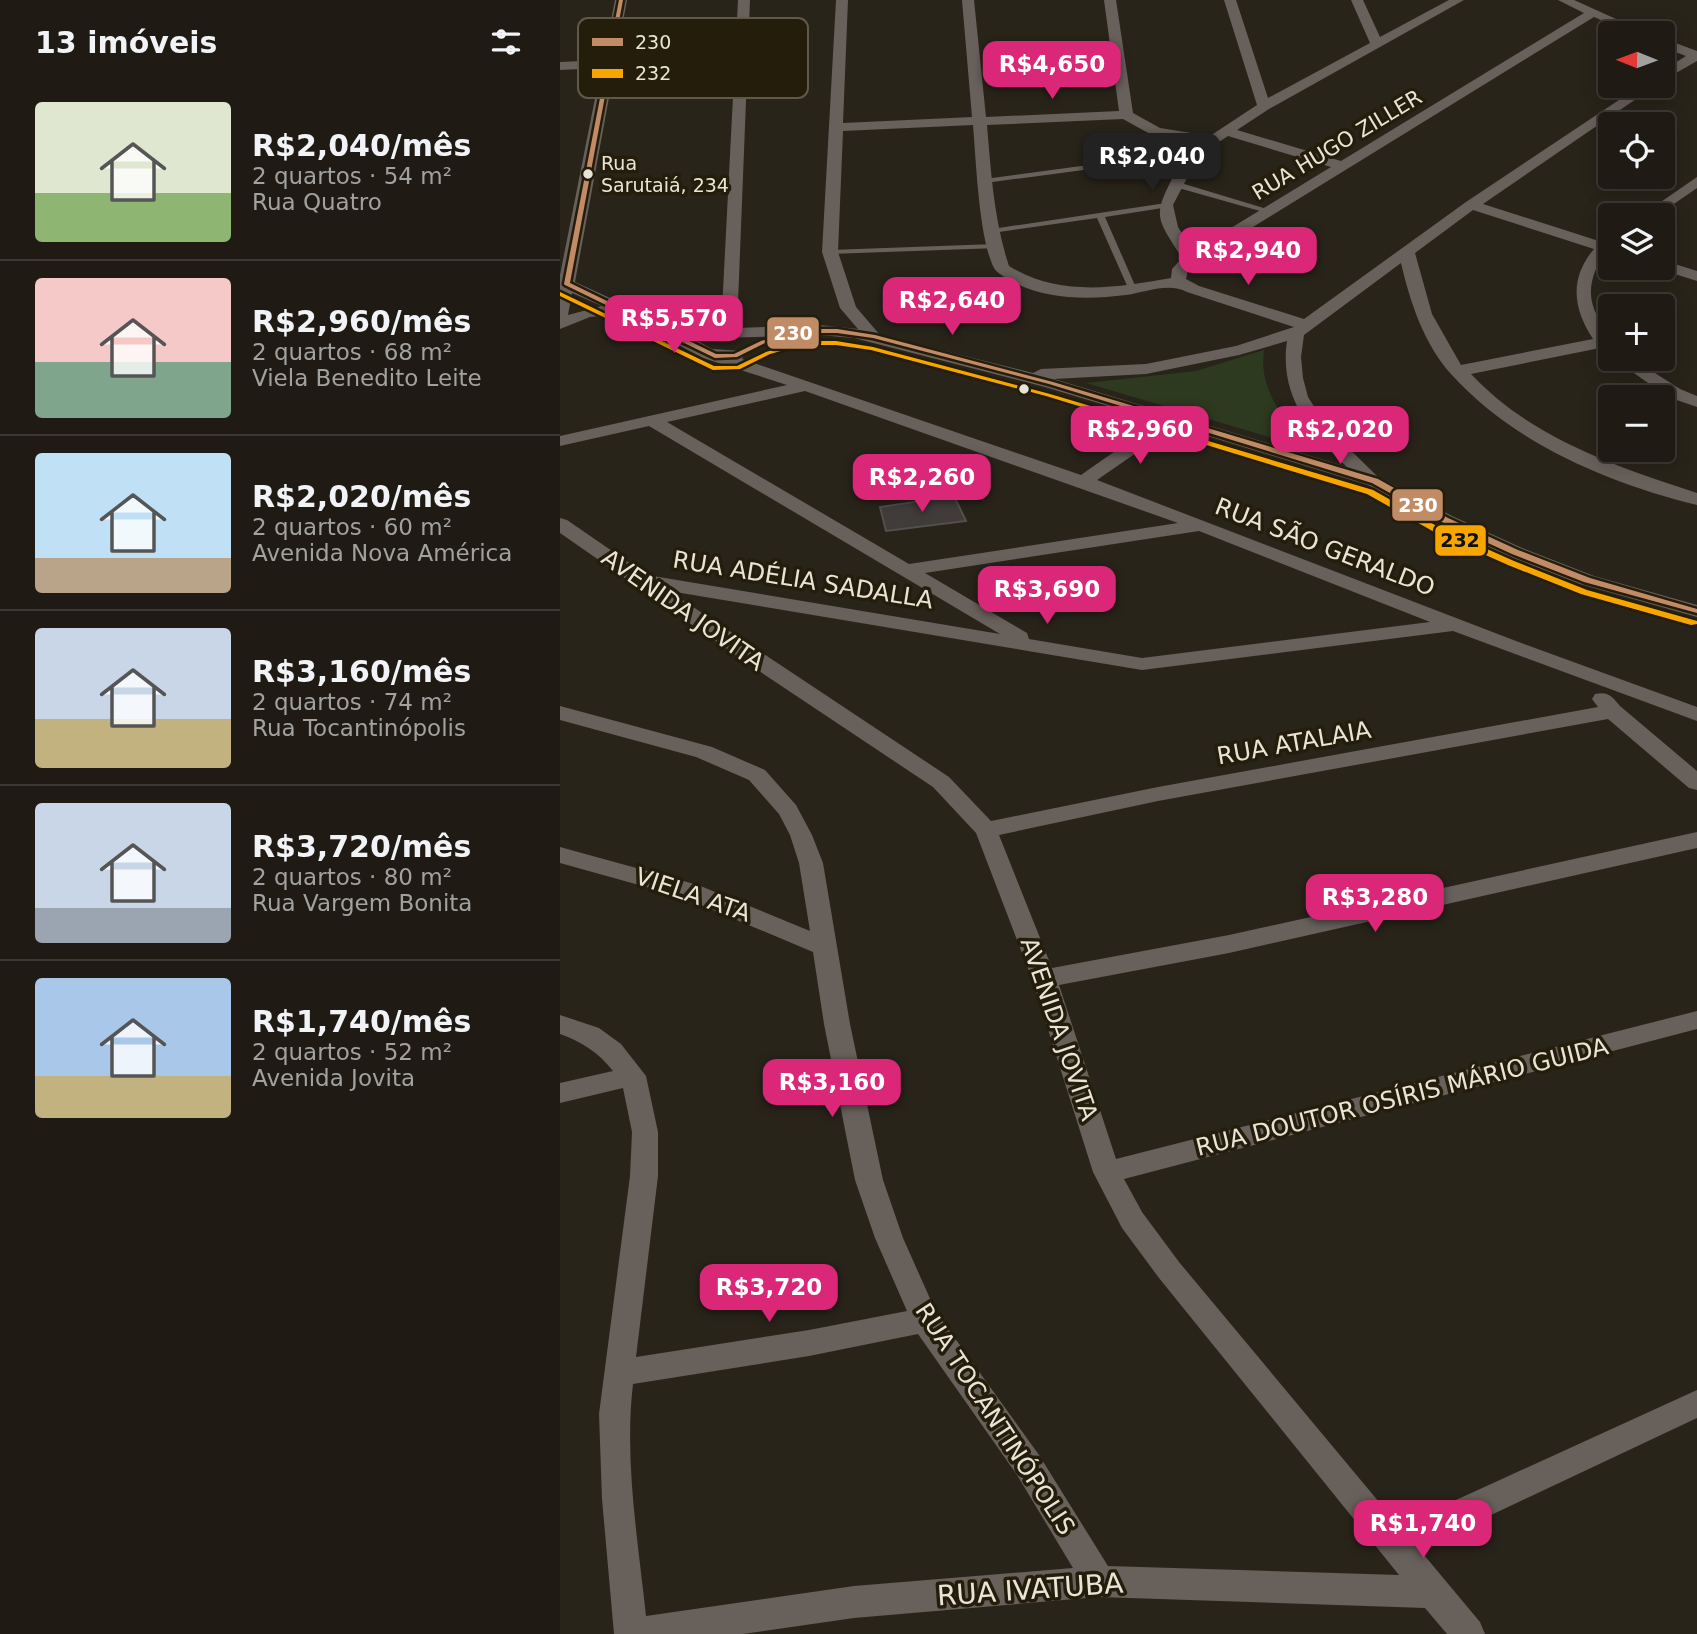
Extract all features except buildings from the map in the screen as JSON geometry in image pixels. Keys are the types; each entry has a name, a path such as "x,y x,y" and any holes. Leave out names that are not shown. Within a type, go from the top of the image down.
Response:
{"street":[{"path":"617,18 621,0"},
{"path":"743,18 744,0"},
{"path":"842,0 830,252 848,308 873,336"},
{"path":"968,0 985,181 992,231 1002,268 1028,283 1074,292 1133,290 1178,281 1301,329"},
{"path":"1110,0 1126,115 1136,124 1159,132 1210,140"},
{"path":"1230,0 1264,106"},
{"path":"1357,0 1377,45"},
{"path":"1178,281 1180,269 1190,259 1170,227 1166,205 1193,153 1264,106 1458,0"},
{"path":"1566,1 1612,21"},
{"name":"RUA HUGO ZILLER","path":"1190,259 1592,13"},
{"path":"1675,47 1696,56"},
{"path":"1675,69 1696,56"},
{"path":"560,66 578,65"},
{"path":"560,316 563,282 601,98"},
{"path":"729,332 740,98"},
{"path":"1021,375 1146,369 1239,350 1301,329 1471,205 1631,98"},
{"path":"836,127 1126,115"},
{"path":"1225,131 1343,166"},
{"path":"1666,203 1697,181"},
{"path":"1471,205 1598,243"},
{"path":"1407,253 1413,281 1434,336 1458,372 1505,415 1566,451 1633,478 1697,499"},
{"path":"1598,257 1586,271 1581,292 1584,310 1598,331"},
{"path":"1675,269 1697,276"},
{"path":"1382,271 1413,281"},
{"path":"563,282 703,349 703,342 729,332 751,337 751,348"},
{"path":"820,330 839,321 848,308"},
{"path":"560,324 587,313 620,309"},
{"path":"662,328 729,332 820,330 873,336 1051,383 1375,481 1445,520 1515,552 1587,580 1697,611"},
{"path":"1301,329 1292,353 1291,374 1296,395 1330,439 1375,481"},
{"path":"721,357 734,356 800,331"},
{"path":"1458,372 1598,347"},
{"name":"RUA SÃO GERALDO","path":"751,348 758,362 775,376"},
{"name":"RUA SÃO GERALDO","path":"703,349 709,354 1084,481 1200,524 1596,681 1697,714"},
{"path":"1640,371 1674,393 1697,402"},
{"path":"1051,383 1086,372"},
{"path":"560,441 806,386"},
{"path":"1084,481 1173,419"},
{"path":"652,421 1032,645"},
{"path":"1310,461 1326,453 1330,439"},
{"name":"AVENIDA JOVITA","path":"560,524 930,775 986,830 1044,979 1107,1172 1132,1220 1169,1270 1468,1634"},
{"path":"908,570 1200,524"},
{"name":"RUA ADÉLIA SADALLA","path":"639,579 1142,663 1457,625"},
{"path":"1596,681 1601,695 1612,711 1697,782"},
{"name":"RUA ATALAIA","path":"986,830 1158,794 1612,711"},
{"name":"RUA TOCANTINÓPOLIS","path":"560,713 704,752 757,775 788,810 811,863 823,946 869,1180 890,1238 925,1320 1028,1465 1099,1581"},
{"path":"1044,979 1230,944 1697,840"},
{"name":"VIELA ATA","path":"560,855 691,891 823,946"},
{"name":"RUA DOUTOR OSÍRIS MÁRIO GUIDA","path":"1107,1172 1697,1020"},
{"path":"560,1024 590,1035 612,1051 633,1076 645,1132 644,1176 614,1414 617,1487 631,1634"},
{"path":"560,1093 633,1076"},
{"path":"621,1373 809,1343 925,1320"},
{"path":"1393,1545 1697,1403"},
{"name":"RUA IVATUBA","path":"631,1634 854,1602 1099,1581 1432,1592"}],"lane":[{"path":"985,181 1193,153"},
{"path":"1178,185 1270,211"},
{"path":"992,231 1166,205"},
{"path":"1100,215 1133,290"},
{"path":"830,252 995,246"}],"green space":[{"path":"1264,350 1263,365 1269,392 1283,416 1310,449 1086,383 1196,371"}],"transit line":[{"name":"230","path":"618,18 621,0"},
{"name":"230","path":"567,284 602,98"},
{"name":"230","path":"567,284 715,356 735,356 763,342 800,331 837,331 873,336 1051,383 1375,481 1445,520 1515,552 1587,580 1697,611"},
{"name":"232","path":"560,294 713,368 738,368 768,353 802,343 836,343 871,348 1048,395 1370,492 1439,531 1511,563 1584,592 1694,623"}],"place":[{"name":"Rua Sarutaiá, 234","path":"588,174"}]}
